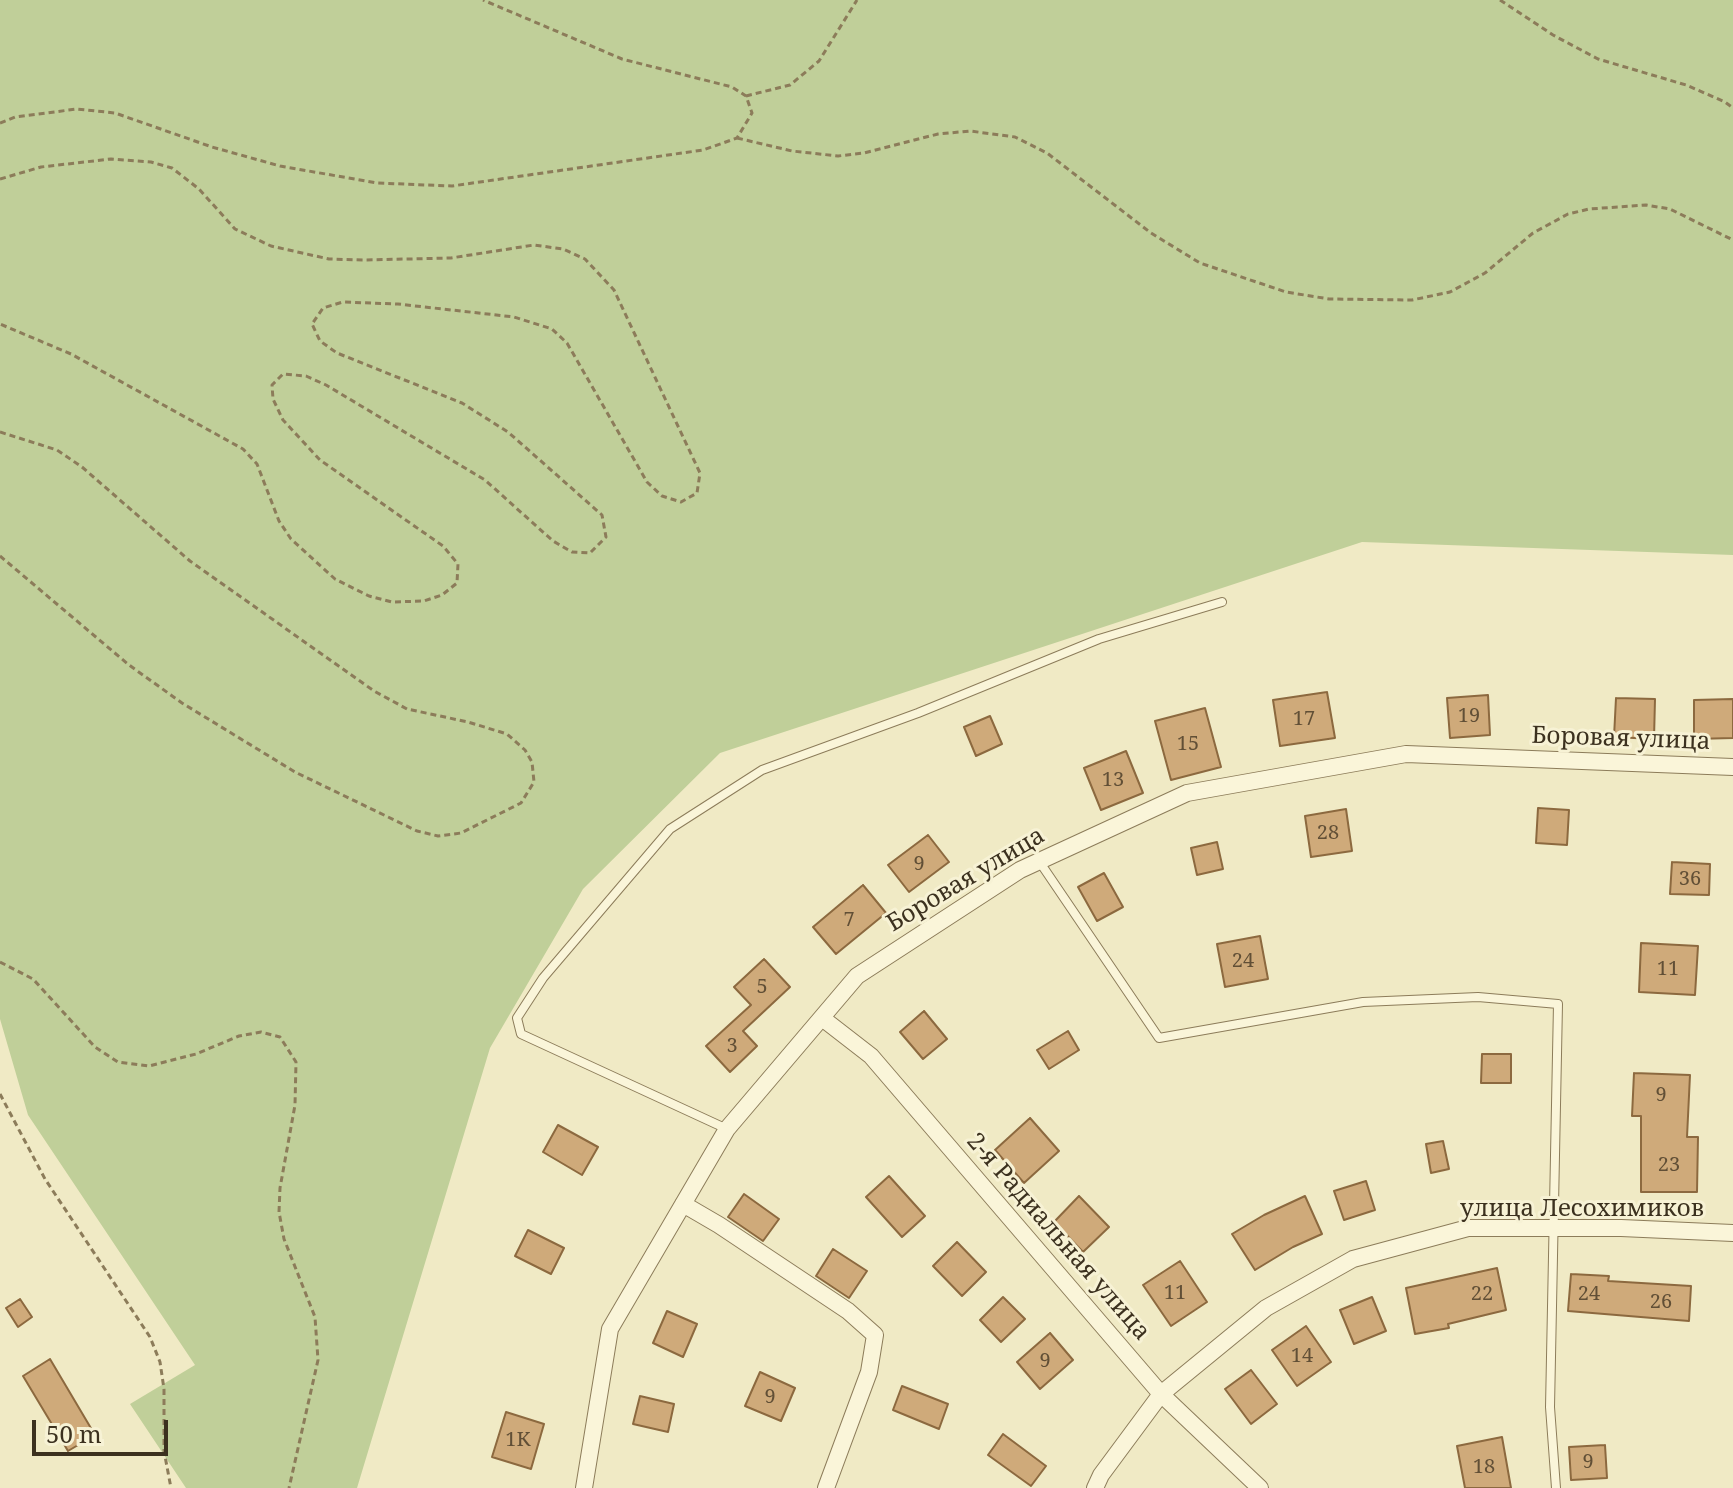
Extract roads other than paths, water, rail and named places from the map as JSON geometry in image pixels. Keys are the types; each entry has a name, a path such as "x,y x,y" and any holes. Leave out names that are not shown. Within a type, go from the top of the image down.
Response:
{"street":[{"name":"Боровая улица","path":"584,1488 610,1329 727,1129 857,976 1020,870 1187,793 1406,754 1733,767"},
{"name":"2-я Радиальная улица","path":"822,1018 871,1056 1161,1394 1260,1488"},
{"path":"683,1204 848,1311 875,1335 869,1372 826,1488"},
{"name":"улица Лесохимиков","path":"1095,1488 1101,1475 1161,1394 1266,1308 1353,1259 1468,1228 1733,1233"}],"lane":[{"path":"727,1129 521,1034 517,1018 543,978 670,829 762,770 918,713 1099,639 1222,602"},
{"path":"1039,861 1159,1038 1363,1002 1478,997 1558,1004 1550,1407 1556,1488"}]}
